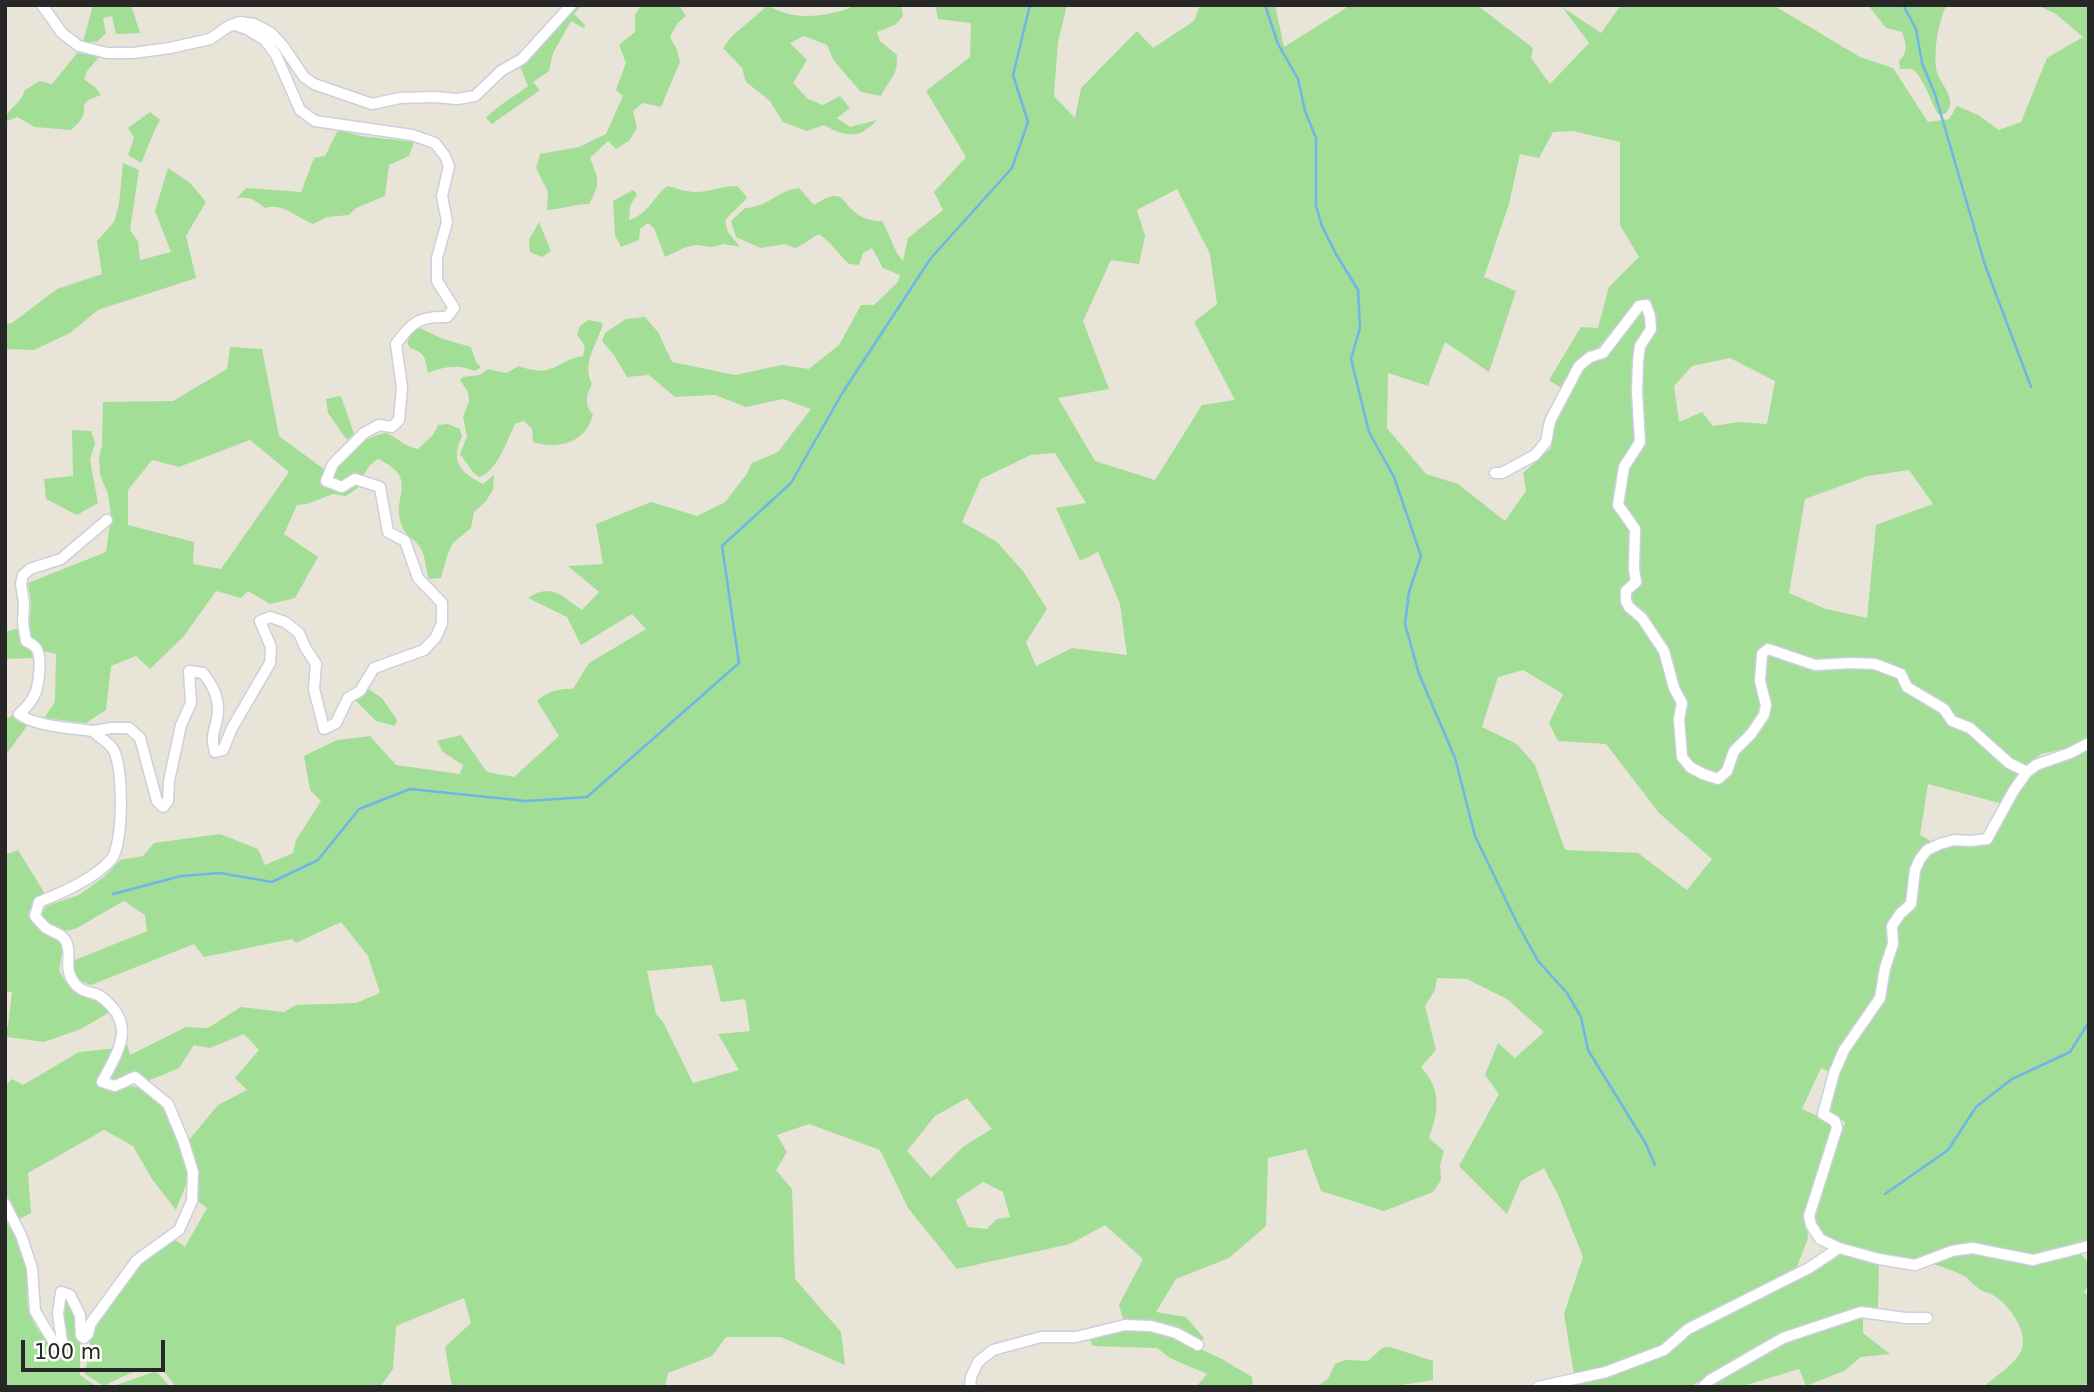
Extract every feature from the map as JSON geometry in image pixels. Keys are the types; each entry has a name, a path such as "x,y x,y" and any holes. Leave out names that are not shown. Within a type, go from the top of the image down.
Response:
{"street":[{"path":"42,5 62,33 79,46 107,53 170,48 210,39 240,22 254,24 271,33 304,77 314,84 372,104 400,98 457,99 475,96 501,71 522,59 571,5"},
{"path":"107,520 61,559 30,569 23,575 21,584 26,641 36,647 39,662 37,689 19,714 39,723 93,731 130,728 140,738 157,801 163,807 168,801 169,781 181,725 191,703 189,671 203,673 213,686 218,708 211,740 215,752 223,750 232,728 270,663 271,647 260,621 270,617 285,622 299,633 316,664 314,689 324,729 337,723 348,698 360,691 374,668 424,650 436,637 442,623 442,603 418,578 405,541 388,532 380,486 355,480 342,487 326,481 333,464 364,433 379,425 392,427 399,420 402,388 396,344 410,325 422,320 447,317 454,308 437,281 437,258 447,222 442,196 449,166 435,143 412,135 315,121 300,110 276,55 265,40 247,29 229,26"},
{"path":"1495,473 1502,473 1535,455 1546,442 1549,421 1579,366 1590,357 1603,353 1639,306 1646,305 1651,329 1640,346 1638,361 1640,442 1624,467 1618,505 1635,529 1636,582 1626,591 1626,601 1642,618 1664,650 1674,688 1682,703 1679,719 1682,757 1690,767 1718,779 1727,772 1734,751 1760,723 1766,705 1760,681 1762,654 1768,649 1815,665 1875,664 1901,674 1907,687 1944,709 1952,721 1970,728 2009,763 2027,772"},
{"path":"5,1204 21,1235 32,1268 35,1311 56,1346 60,1346 62,1341 58,1314 61,1292 71,1295 80,1315 81,1336 84,1338 88,1335 91,1323 136,1260 179,1230 192,1201 193,1172 168,1104 135,1077 115,1086 102,1082 121,1045 123,1024 115,1010 97,994 86,993 77,986 67,967 68,945 62,936 45,927 35,916 39,902 68,891 95,872 111,860 118,846 121,799 117,762 113,749 93,731"},
{"path":"2089,743 2036,765 2027,772 1987,839 1954,840 1940,844 1927,850 1920,859 1915,870 1911,904 1892,926 1893,944 1885,968 1880,998 1844,1050 1834,1073 1823,1114 1835,1121 1838,1128 1809,1216 1820,1239 1839,1248 1915,1265 1952,1251 1972,1248 2033,1260 2089,1246"},
{"path":"1538,1387 1606,1372 1664,1350 1688,1329 1808,1268 1839,1248"},
{"path":"1703,1387 1710,1380 1773,1343 1808,1328 1861,1312 1927,1318"},
{"path":"971,1387 971,1377 978,1362 993,1350 1041,1337 1076,1337 1125,1325 1151,1326 1176,1333 1198,1345"}],"green space":[{"path":"93,5 131,5 140,33 116,34 112,16 103,18 106,33 97,42 83,42"},
{"path":"574,5 582,5 574,14 586,26 583,28 571,21 553,53 549,71 533,82 540,90 492,124 486,118 528,86 520,66 542,46"},
{"path":"642,5 679,5 686,16 677,24 670,37 680,62 661,107 643,103 633,111 637,128 629,141 616,149 608,141 590,158 597,181 589,204 547,210 548,192 536,168 540,154 579,147 606,134 623,96 616,90 626,63 619,45 635,32 635,14"},
{"path":"855,5 901,5 903,16 895,25 877,32 880,41 897,55 895,73 881,96 861,92 834,61 827,45 804,36 790,43 807,60 793,83 808,99 823,105 840,96 850,108 837,118 850,127 877,120 858,134 846,134 824,125 807,131 783,122 770,101 746,82 742,68 723,48 731,37 767,6 791,14 817,16"},
{"path":"935,5 1067,5 1058,42 1054,96 1075,118 1081,88 1137,31 1153,48 1194,21 1200,5 1275,5 1284,47 1346,8 1346,5 1477,5 1533,48 1531,58 1550,84 1589,43 1562,7 1601,33 1621,5 1773,5 1860,57 1893,68 1928,122 1949,119 1957,106 1978,115 1999,130 2021,122 2047,58 2083,37 2056,14 2037,5 2089,5 2089,736 2073,747 2041,754 2028,765 2011,759 1971,724 1952,717 1946,704 1910,685 1905,671 1874,661 1851,658 1817,660 1764,645 1757,653 1756,685 1762,710 1757,720 1737,741 1730,752 1729,763 1719,774 1692,761 1684,740 1686,701 1676,682 1666,644 1631,604 1630,594 1642,583 1638,566 1639,529 1623,504 1628,469 1642,442 1640,360 1643,345 1655,327 1647,302 1636,302 1598,348 1575,365 1563,389 1549,380 1581,327 1598,328 1609,287 1639,257 1620,225 1620,142 1573,131 1553,132 1539,158 1520,154 1509,204 1484,277 1516,291 1489,372 1445,342 1428,386 1388,373 1387,428 1426,474 1458,484 1505,521 1526,491 1523,473 1551,448 1553,427 1582,368 1591,360 1605,355 1639,308 1644,307 1648,328 1636,346 1633,393 1638,442 1621,467 1615,506 1632,531 1632,583 1623,590 1624,604 1662,653 1665,670 1679,705 1677,722 1681,759 1690,771 1720,783 1730,773 1737,751 1754,734 1768,714 1763,678 1765,657 1768,653 1817,669 1853,665 1891,672 1900,677 1907,691 1943,711 1952,724 1969,730 2007,765 2022,772 2003,804 1928,784 1920,835 1934,843 1917,862 1910,902 1896,914 1890,925 1890,946 1882,969 1878,997 1840,1050 1830,1072 1821,1068 1802,1109 1833,1126 1805,1217 1808,1238 1797,1267 1687,1327 1660,1347 1638,1358 1574,1375 1564,1314 1583,1257 1544,1168 1521,1181 1507,1214 1459,1166 1499,1094 1485,1075 1498,1043 1515,1058 1544,1032 1507,999 1467,979 1437,978 1435,990 1425,1006 1436,1050 1421,1067 1433,1084 1437,1101 1429,1138 1444,1151 1440,1165 1441,1180 1433,1192 1384,1211 1321,1191 1306,1149 1268,1158 1266,1226 1229,1258 1176,1279 1156,1312 1186,1317 1204,1338 1200,1342 1175,1329 1151,1323 1124,1322 1119,1305 1143,1259 1105,1225 1070,1244 957,1269 908,1208 880,1150 809,1124 777,1135 787,1152 776,1170 792,1189 795,1279 841,1332 845,1365 781,1337 726,1337 712,1356 668,1373 665,1387 452,1387 445,1347 471,1323 464,1298 396,1326 393,1369 380,1387 176,1387 161,1368 131,1373 104,1386 85,1374 90,1351 88,1337 139,1261 174,1239 185,1247 207,1208 196,1200 198,1172 188,1141 218,1105 247,1090 235,1078 259,1050 244,1034 210,1048 194,1045 179,1068 148,1081 135,1073 115,1083 107,1081 126,1040 130,1055 186,1027 208,1028 241,1007 284,1012 296,1005 356,1003 380,993 368,956 341,922 296,943 292,939 204,957 194,944 91,985 74,973 75,960 147,931 145,915 124,901 79,927 66,931 54,928 41,915 46,906 79,895 105,876 120,860 143,856 154,843 220,834 258,849 265,865 293,853 296,840 321,801 310,790 304,756 337,740 370,736 396,765 460,774 463,765 443,752 437,741 461,735 487,772 514,777 559,736 537,701 554,691 573,689 589,663 646,629 632,614 581,645 567,617 528,598 536,593 550,591 582,610 599,592 568,566 603,564 596,524 651,502 697,516 725,502 752,463 778,452 811,409 783,399 746,407 715,395 675,397 649,375 627,377 602,341 605,333 626,319 645,317 658,332 672,362 735,375 782,365 809,369 839,345 861,305 874,305 898,282 900,275 883,268 872,248 863,253 859,265 849,264 819,234 795,248 785,244 761,248 736,237 731,221 745,208 761,205 784,192 799,188 814,205 837,196 860,216 882,221 903,261 908,238 943,210 934,192 966,157 926,91 970,57 971,23 938,19","holes":["1177,189 1210,254 1217,304 1194,322 1235,400 1202,405 1155,480 1095,461 1058,398 1109,389 1083,321 1111,260 1139,264 1145,236 1137,210","1730,358 1775,381 1767,424 1739,422 1713,426 1702,412 1679,422 1674,386 1692,366","1055,453 1086,503 1056,508 1080,561 1098,552 1120,604 1127,655 1072,648 1036,666 1026,642 1047,609 1023,571 997,542 962,522 981,479 1031,455","1909,470 1933,504 1876,525 1867,618 1826,609 1789,593 1805,499 1868,476","1523,670 1563,694 1549,723 1558,741 1606,744 1659,813 1712,859 1687,890 1638,853 1565,850 1535,765 1517,744 1482,727 1498,677","712,965 721,1002 745,999 750,1031 718,1034 739,1070 693,1083 663,1022 656,1014 647,971","967,1098 992,1129 964,1146 931,1178 907,1151 935,1116","983,1182 1003,1192 1010,1217 997,1219 987,1229 968,1227 956,1200"]},
{"path":"1868,5 1946,6 1939,28 1936,52 1936,68 1950,102 1945,114 1938,114 1915,71 1900,69 1899,61 1906,47 1902,32 1886,28"},
{"path":"77,53 100,56 87,71 84,79 101,95 88,100 81,119 71,130 35,127 17,117 5,122 8,113 25,90 40,81 52,84"},
{"path":"150,112 160,120 141,163 128,155 134,138 128,128"},
{"path":"338,130 361,136 414,142 409,156 389,165 385,196 356,208 349,215 327,217 313,224 284,209 265,208 252,199 237,198 246,188 301,192 314,158 325,156"},
{"path":"123,163 139,170 130,230 138,241 140,260 171,252 155,211 168,168 190,183 206,202 186,236 196,278 98,310 70,333 34,350 5,349 5,324 12,323 57,289 102,274 97,241 114,222 119,204"},
{"path":"667,186 696,192 737,186 747,197 725,221 728,232 740,247 724,244 712,247 696,245 665,257 654,228 648,223 640,229 639,240 621,247 615,235 613,201 633,190 637,194 630,206 629,220 645,210"},
{"path":"539,222 551,251 542,257 530,252 529,240"},
{"path":"588,320 603,323 589,361 592,384 587,400 593,415 586,429 568,443 547,445 533,442 532,429 524,421 515,424 496,462 479,477 460,454 467,436 463,417 469,401 468,392 460,380 463,377 480,375 488,369 506,373 519,366 531,370 547,370 583,356 585,346 577,335 580,326"},
{"path":"418,327 443,339 471,347 476,362 481,367 475,371 451,367 428,373 424,357 407,343 411,333"},
{"path":"230,347 262,349 279,436 325,470 323,483 362,485 346,496 333,494 297,505 284,534 318,557 295,598 270,604 248,591 241,598 216,591 184,636 150,669 136,656 111,666 106,710 86,723 44,718 55,702 56,654 43,651 40,644 29,639 31,602 28,583 106,552 111,516 108,494 100,475 103,402 173,401 227,369","holes":["250,440 289,472 221,569 193,564 194,542 128,525 128,490 152,460 179,467"]},
{"path":"341,396 354,434 347,440 328,413 326,399"},
{"path":"448,424 460,429 462,437 457,460 460,466 469,476 483,484 494,475 493,490 474,512 471,528 453,543 441,578 429,579 422,551 402,526 399,516 401,481 391,466 378,459 370,465 362,478 342,485 332,477 346,454 369,438 386,433 418,449 433,435 438,425"},
{"path":"72,430 91,431 95,443 90,460 98,503 77,515 46,499 44,479 73,476"},
{"path":"20,628 23,644 34,652 33,658 5,659 5,632"},
{"path":"367,688 382,698 397,720 395,726 376,721 353,698"},
{"path":"14,714 27,726 5,756 5,720"},
{"path":"2089,746 2087,1244 2034,1258 1973,1247 1914,1262 1879,1256 1840,1244 1822,1234 1814,1224 1814,1216 1845,1122 1827,1114 1837,1072 1883,999 1898,945 1896,925 1911,910 1916,900 1918,871 1922,861 1937,849 1947,846 1989,841 2030,772"},
{"path":"18,850 44,892 34,900 28,915 63,946 59,971 68,985 97,1000 110,1012 81,1029 44,1042 7,1037 5,1043 12,992 5,991 5,855"},
{"path":"117,1048 101,1076 115,1087 134,1086 157,1101 179,1139 187,1179 176,1210 152,1179 133,1146 104,1130 28,1173 31,1213 19,1219 5,1196 5,1086 12,1079 23,1085 79,1052"},
{"path":"5,1220 24,1259 28,1306 33,1322 58,1353 64,1353 61,1317 67,1298 85,1346 80,1375 97,1387 5,1387"},
{"path":"1973,1251 2011,1261 2032,1263 2078,1251 2089,1263 2089,1284 2084,1292 2089,1296 2089,1384 2060,1387 1984,1387 2011,1364 2022,1349 2019,1326 1999,1299 1980,1289 1966,1277 1930,1263 1954,1254"},
{"path":"1842,1252 1879,1262 1878,1309 1861,1307 1779,1334 1693,1387 1565,1387 1609,1375 1667,1354 1691,1331"},
{"path":"1863,1316 1863,1333 1890,1354 1861,1357 1844,1371 1806,1386 1799,1369 1740,1387 1708,1387 1784,1339"},
{"path":"1128,1329 1152,1330 1174,1337 1222,1359 1252,1377 1253,1387 1196,1387 1207,1374 1170,1358 1157,1348 1093,1346 1089,1338"},
{"path":"1390,1347 1433,1361 1433,1380 1390,1387 1316,1387 1328,1379 1335,1364 1345,1360 1368,1361 1382,1348"},
{"path":"153,1372 158,1373 170,1387 111,1387"}],"waterway":[{"path":"113,894 181,876 220,873 272,882 318,860 359,809 410,789 526,801 587,797 739,663 722,546 791,483 843,392 931,258 1012,168 1028,122 1013,75 1030,5"},
{"path":"1265,5 1278,44 1298,79 1305,111 1316,138 1316,206 1322,226 1358,290 1360,328 1351,359 1369,432 1394,477 1421,556 1409,592 1405,624 1419,674 1455,758 1475,836 1538,961 1567,993 1581,1017 1588,1050 1646,1144 1655,1165"},
{"path":"1903,5 1916,29 1922,63 1935,94 1985,265 2031,387"},
{"path":"1885,1194 1948,1150 1976,1107 2012,1079 2070,1052 2089,1022"}]}
